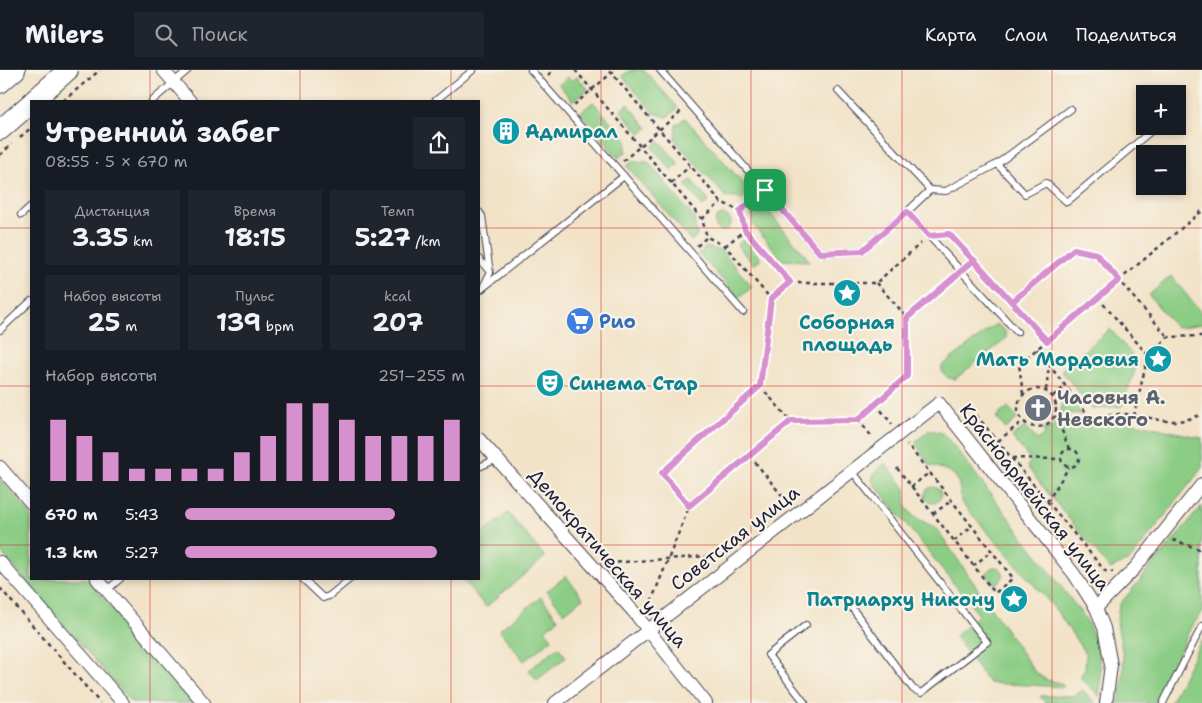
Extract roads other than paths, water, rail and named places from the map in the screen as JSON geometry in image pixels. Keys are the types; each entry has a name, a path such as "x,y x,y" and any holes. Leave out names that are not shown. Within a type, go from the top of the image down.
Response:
{"main road":[{"path":"0,83 15,70"},
{"path":"34,100 68,70"},
{"path":"0,130 30,104"}],"street":[{"path":"163,70 189,100"},
{"name":"Советская улица","path":"555,703 939,403"},
{"name":"Красноармейская улица","path":"939,403 1074,574 1096,608 1104,628 1110,656 1110,687 1106,703"},
{"name":"Демократическая улица","path":"480,439 649,630 706,703"},
{"path":"0,467 30,502"},
{"path":"1096,608 1135,568 1202,484"},
{"path":"0,562 123,703"},
{"path":"98,580 204,703"}],"lane":[{"path":"153,100 188,70"},
{"path":"436,100 473,70"},
{"path":"531,70 743,312"},
{"path":"660,70 820,253 862,251 930,190"},
{"path":"838,91 930,190 946,191 997,164 1071,109"},
{"path":"997,164 1025,194 1046,183 1067,202 1147,135"},
{"path":"480,290 624,176"},
{"path":"21,215 30,207"},
{"path":"907,212 1017,332"},
{"path":"480,213 482,216 490,273 480,290"},
{"path":"480,260 490,273"},
{"path":"0,330 30,302"},
{"path":"480,466 497,458"},
{"path":"846,600 913,689 921,693 987,642 852,471"},
{"path":"107,590 119,580"},
{"path":"304,580 323,598 329,596 349,580"},
{"path":"805,703 768,655 806,625"},
{"path":"1163,703 1202,626"}],"place":[{"name":"Адмирал","path":"506,131"},
{"name":"Соборная площадь","path":"847,293"},
{"name":"Рио","path":"580,321"},
{"name":"Мать Мордовия","path":"1158,359"},
{"name":"Синема Стар","path":"550,383"},
{"name":"Часовня А. Невского","path":"1038,408"},
{"name":"Патриарху Никону","path":"1014,599"}]}
